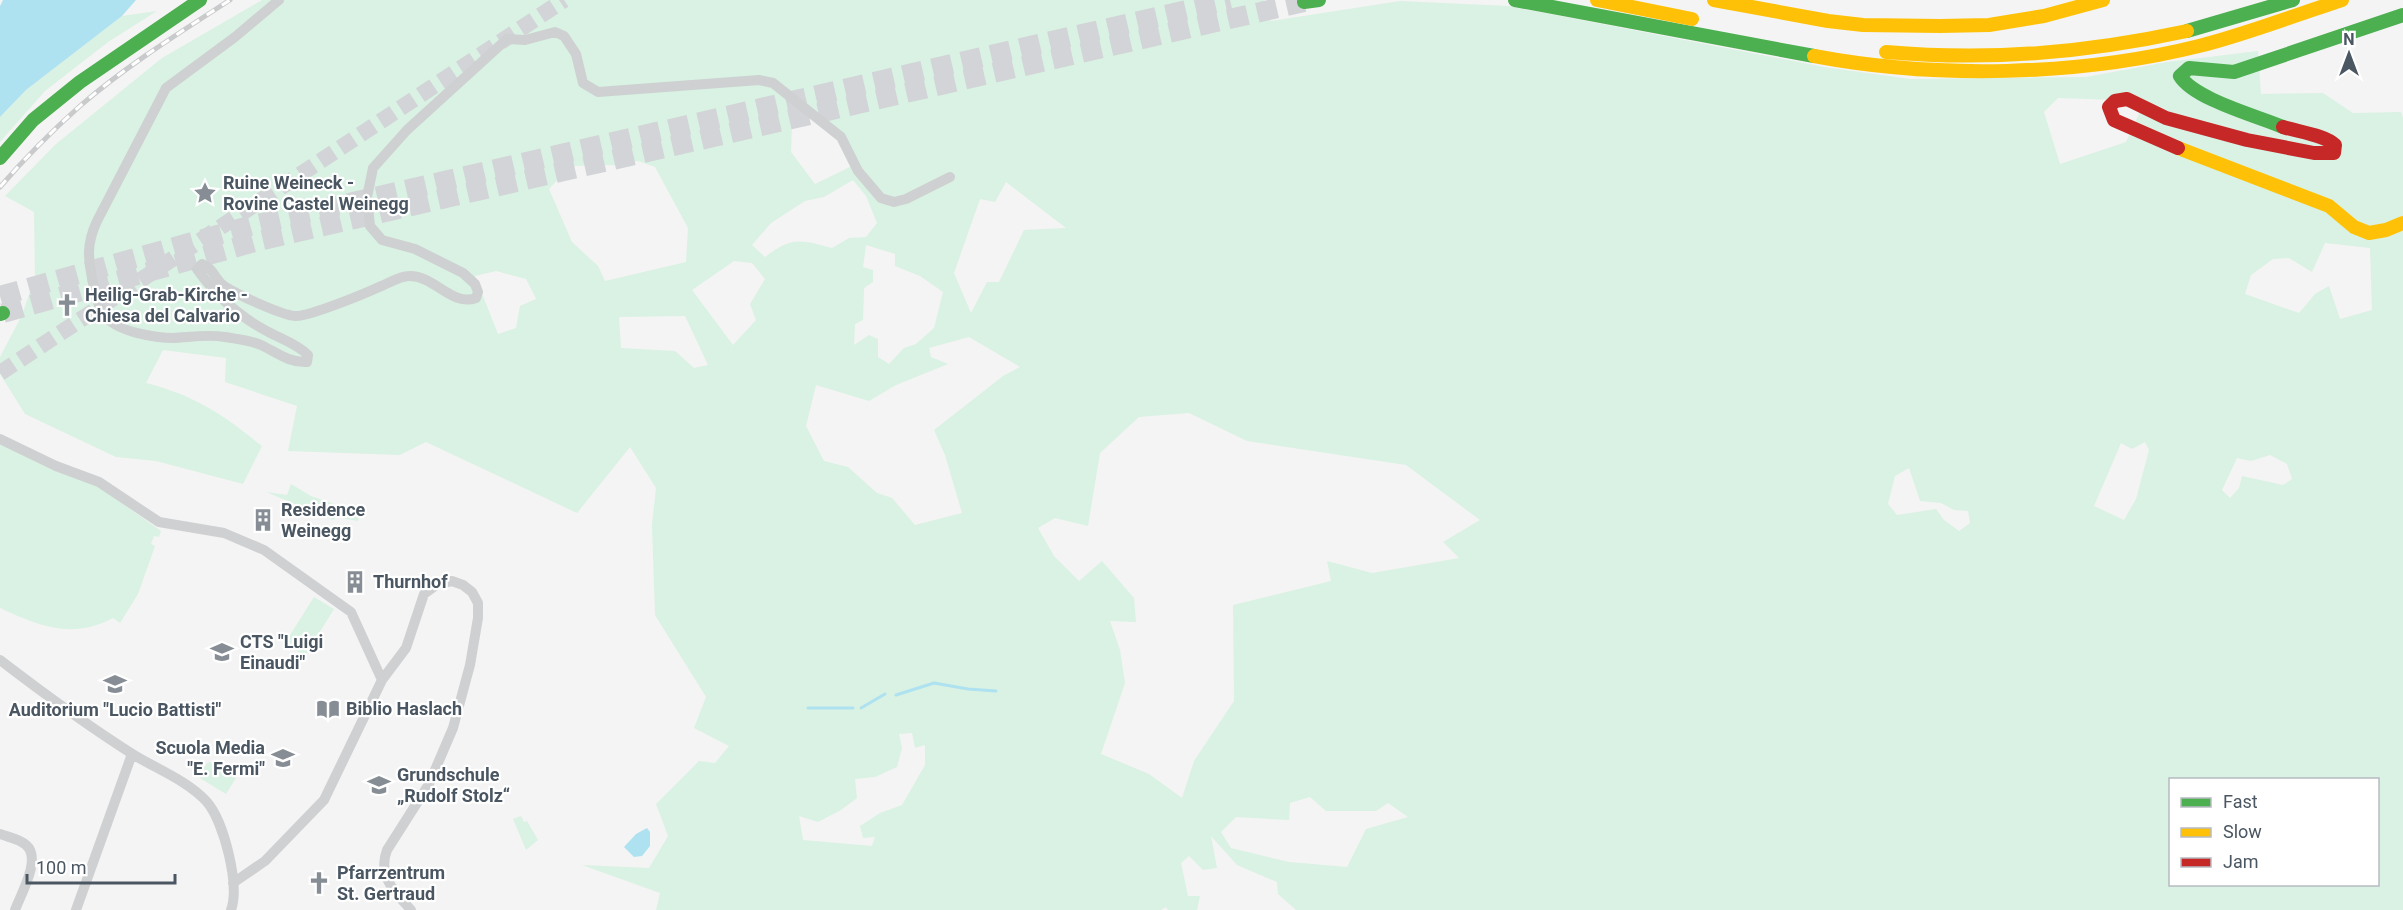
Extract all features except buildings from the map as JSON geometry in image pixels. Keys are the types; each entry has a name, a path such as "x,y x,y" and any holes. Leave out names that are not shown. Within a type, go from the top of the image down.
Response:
{"main road":[{"path":"0,159 33,120 80,82 200,0"},
{"path":"1304,2 1319,0"},
{"path":"1515,0 1828,59 1915,69 2006,70 2085,67 2199,46 2342,0"},
{"path":"1597,0 1828,46 1911,55 2007,56 2082,50 2161,38 2239,19 2293,0"},
{"path":"1714,0 1828,21 1863,25 1940,26 1989,25 2044,16 2103,0"},
{"path":"2403,15 2234,72 2189,68 2180,76 2185,84 2205,96 2301,133 2329,139 2335,145 2334,153 2314,153 2247,140 2166,118 2127,99 2115,101 2109,108 2114,120 2180,149 2329,206 2354,227 2369,233 2386,230 2403,223"}],"street":[{"path":"279,0 235,37 172,82 162,93 89,238 88,250 97,300 106,318 116,326 143,335 172,338 214,335 259,344 285,358 301,363 307,362 308,355 302,349 261,328 231,306 207,284 197,269 202,264 208,266 222,285 271,308 296,316 361,295 409,276 433,284 460,299 469,301 476,298 478,292 475,284 463,273 415,249 382,240 370,226 367,197 373,168 407,130 507,39 525,40 555,32 564,36 576,54 583,83 598,92 759,80 773,82 841,137 858,171 881,198 894,202 906,199 950,177"},
{"path":"0,439 56,466 99,483 159,522 224,533 245,540 286,564 351,612 382,680"},
{"path":"233,883 264,861 324,800 382,680 406,648 424,594 438,584 452,581 472,592 478,603 478,618 470,665 453,728 428,786 383,860 383,869 389,886 411,910"},
{"path":"0,660 132,754 195,791 207,801 217,815 224,837 233,883 231,910"},
{"path":"76,910 132,754"},
{"path":"0,834 26,844 32,853 33,864 15,910"}],"green space":[{"path":"262,0 1264,0 1271,21 1400,1 1508,6 1824,67 1911,79 2086,77 2167,62 2258,51 2261,94 2323,93 2353,113 2401,112 2403,118 2403,910 1296,910 1278,894 1277,882 1237,865 1211,836 1217,868 1203,870 1189,856 1181,863 1188,896 1200,896 1197,910 1168,910 1166,907 1161,910 656,910 660,893 582,865 649,868 668,836 656,804 699,761 715,763 729,746 694,728 706,697 655,615 652,525 656,488 630,447 577,513 426,442 400,455 288,451 297,406 225,382 226,358 163,350 146,383 180,394 208,407 262,446 243,484 156,461 116,457 25,414 0,374 0,357 22,315 35,277 34,212 5,196 56,144 162,58","holes":["2058,98 2145,101 2126,142 2060,164 2044,112","809,116 838,139 852,166 815,184 791,152 792,124","638,161 655,167 688,228 686,262 605,281 598,266 572,242 549,189 570,166 616,165","853,180 866,196 877,223 866,237 849,238 832,248 797,242 774,250 765,257 752,245 771,223 805,201 824,197","1006,182 1066,228 1024,230 999,282 987,282 971,313 954,273 980,199 995,202","2325,243 2370,248 2372,310 2340,319 2329,286 2315,294 2299,313 2245,294 2251,275 2273,259 2289,258 2312,272","866,245 895,254 895,266 920,276 943,292 934,328 916,344 904,348 889,364 878,357 878,339 869,335 854,345 855,324 863,320 864,288 873,282 873,270 863,267","734,261 752,263 765,279 750,304 756,320 733,345 692,290","496,271 526,279 536,299 520,306 516,328 498,334 475,276","685,316 708,365 694,368 675,351 621,348 619,317","969,337 1020,367 1003,376 934,430 945,455 962,513 915,525 892,498 877,493 848,467 824,461 806,426 816,385 869,401 896,385 948,364 931,357 929,348","1189,413 1247,441 1406,465 1480,520 1443,542 1459,558 1372,573 1327,561 1331,581 1233,605 1234,701 1194,761 1182,798 1149,774 1101,754 1125,683 1120,650 1110,621 1136,622 1134,598 1102,561 1079,581 1054,556 1038,528 1055,518 1088,526 1100,453 1139,417","2145,442 2149,450 2136,499 2124,520 2094,506 2121,443 2132,449","2270,455 2287,464 2292,479 2283,485 2242,476 2239,488 2230,498 2222,490 2237,458 2251,461","1909,468 1920,501 1941,503 1954,510 1968,511 1970,523 1959,531 1944,520 1936,509 1897,515 1888,504 1895,476","912,733 915,748 925,745 925,765 902,805 880,813 860,826 863,838 875,837 872,846 803,840 799,816 818,822 841,810 857,798 855,779 875,777 897,767 902,748 899,734","1310,797 1326,811 1376,811 1388,803 1408,817 1366,829 1347,867 1289,862 1231,848 1221,832 1236,817 1289,820 1290,803"]},
{"path":"157,11 108,42 45,91 0,142 0,117 26,90 122,16"},
{"path":"0,444 98,486 161,531 159,537 154,536 151,544 155,546 138,594 120,623 113,618 98,625 83,628 56,628 42,625 0,608"},
{"path":"291,484 311,496 360,513 358,521 336,517 333,520 266,492 287,495"},
{"path":"314,597 334,609 305,656 285,643"},
{"path":"210,762 236,778 226,794 198,777"},
{"path":"521,816 524,822 527,821 538,840 526,850 513,819"}],"water":[{"path":"3,0 136,0 122,16 26,90 0,117 0,6"},
{"path":"647,828 650,832 650,846 642,856 634,857 624,847 636,834"}],"waterway":[{"path":"896,695 934,683 996,691"},
{"path":"861,708 885,694"},
{"path":"808,708 853,708"}],"tunnel":[{"path":"0,373 564,0"},
{"path":"0,296 253,225 1230,0"},
{"path":"3,313 258,241 1304,2"}],"railway":[{"path":"0,187 49,135 98,91 153,50 230,0"}],"traffic: fast":[{"path":"0,158 33,120 80,82 200,0"},
{"path":"1304,2 1319,0"},
{"path":"1515,0 1814,56"},
{"path":"2187,31 2293,0"},
{"path":"2283,127 2212,99 2198,92 2180,76 2189,68 2234,72 2403,15"}],"traffic: slow":[{"path":"1597,0 1692,19"},
{"path":"1714,0 1828,21 1863,25 1940,26 1989,25 2044,16 2103,0"},
{"path":"1814,56 1861,63 1958,71 2007,71 2105,63 2199,46 2342,0"},
{"path":"1886,52 1963,56 2037,53 2112,45 2187,31"},
{"path":"2178,148 2329,206 2354,227 2369,233 2386,230 2403,223"}],"traffic: jam":[{"path":"2178,148 2114,120 2109,107 2115,101 2127,99 2166,118 2247,140 2314,153 2334,153 2335,145 2331,142 2283,127"}],"place":[{"name":"Ruine Weineck - Rovine Castel Weinegg","path":"205,193"},
{"name":"Heilig-Grab-Kirche - Chiesa del Calvario","path":"67,305"},
{"name":"Residence Weinegg","path":"263,520"},
{"name":"Thurnhof","path":"355,582"},
{"name":"CTS \"Luigi Einaudi\"","path":"222,652"},
{"name":"Auditorium \"Lucio Battisti\"","path":"115,684"},
{"name":"Biblio Haslach","path":"328,709"},
{"name":"Scuola Media \"E. Fermi\"","path":"283,758"},
{"name":"Grundschule „Rudolf Stolz“","path":"379,785"},
{"name":"Pfarrzentrum St. Gertraud","path":"319,883"}]}
